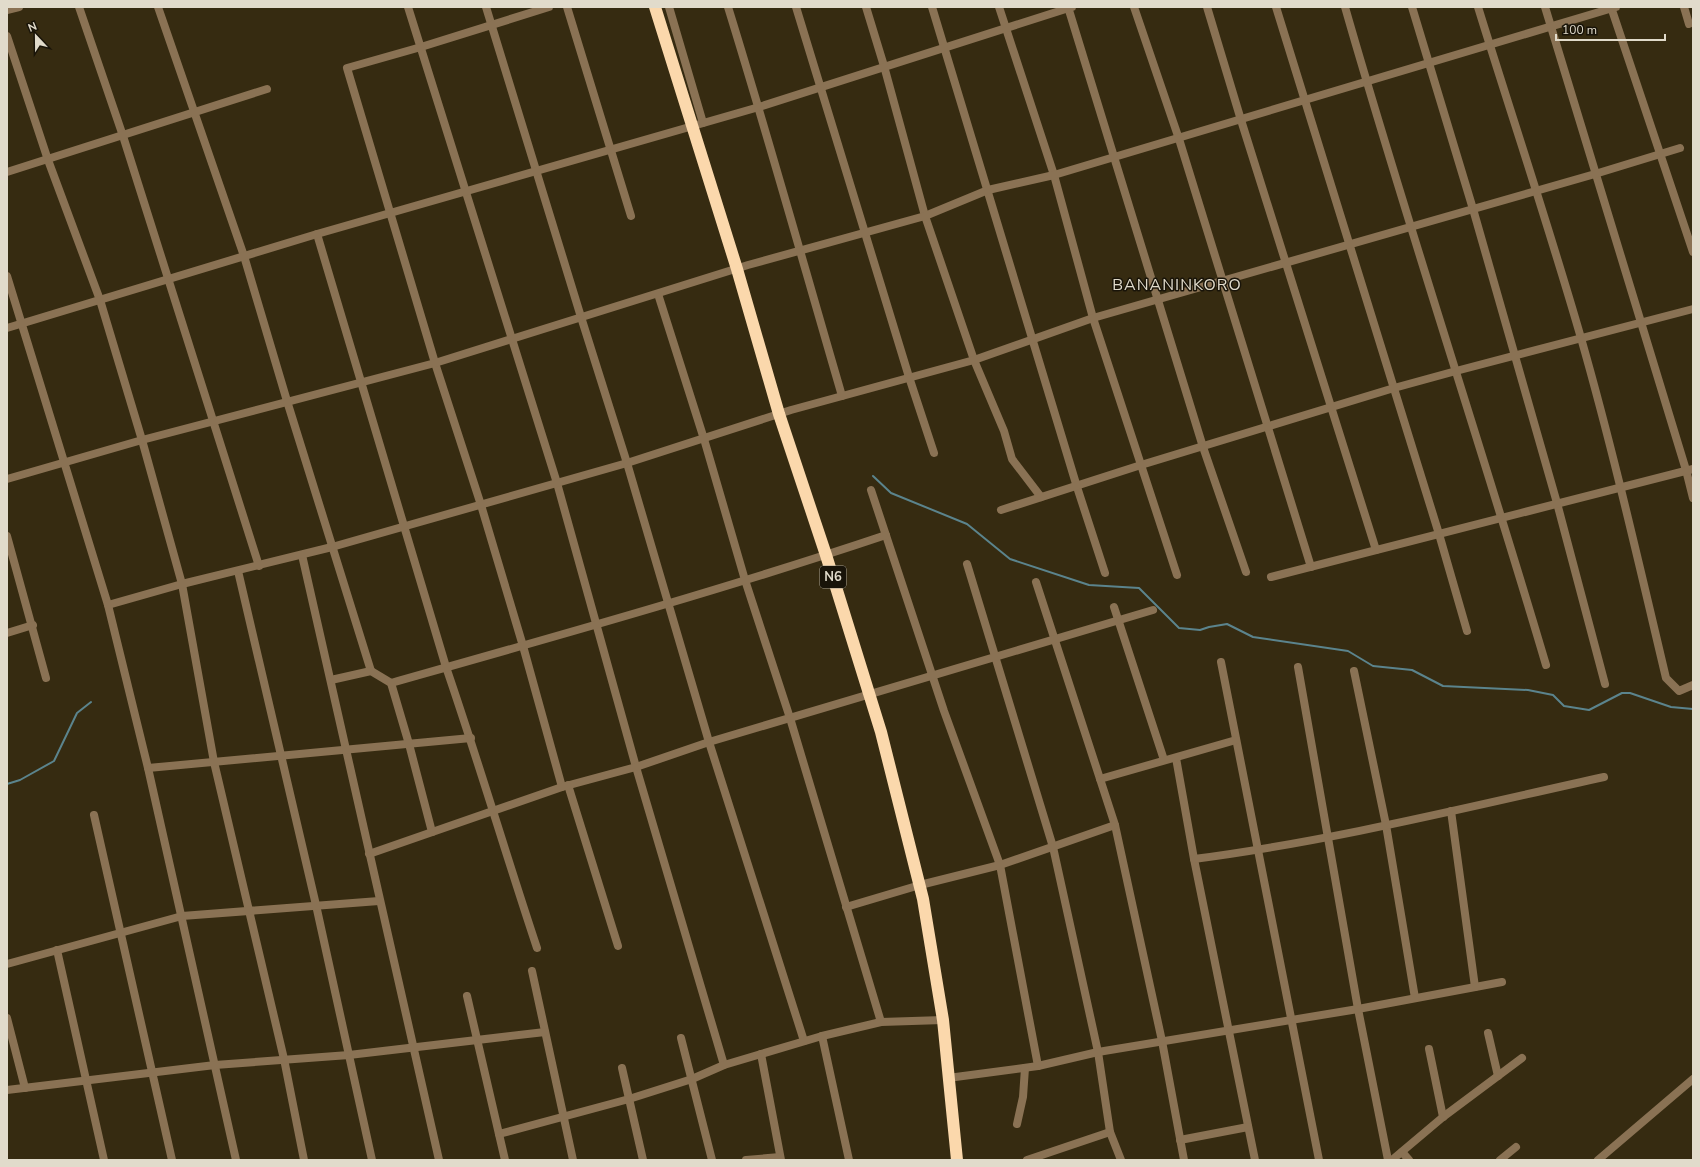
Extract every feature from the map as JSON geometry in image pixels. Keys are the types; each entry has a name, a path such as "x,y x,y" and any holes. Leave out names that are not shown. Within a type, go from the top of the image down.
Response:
{"highway":[{"name":"N6","path":"655,7 698,124 737,269 779,414 826,555 881,732 920,885 943,1020 948,1078 958,1160"}],"street":[{"path":"7,10 19,7"},
{"path":"79,7 123,136 259,566"},
{"path":"158,7 244,256 287,401 371,671 391,683 432,832"},
{"path":"408,7 557,483 636,767 724,1065"},
{"path":"486,7 627,463 709,742 804,1041"},
{"path":"549,7 492,26 348,68 435,362 481,505 565,786 618,946"},
{"path":"567,7 631,216"},
{"path":"669,7 698,124"},
{"path":"728,7 759,107 799,251 842,396"},
{"path":"796,7 909,377 934,453"},
{"path":"866,7 884,66 925,216 974,360 1004,431 1012,459 1041,497"},
{"path":"932,7 1077,487 1105,573"},
{"path":"999,7 1054,175 1094,318 1177,575"},
{"path":"7,328 317,234 759,107 1070,7 1114,158 1203,447 1246,572"},
{"path":"1134,7 1179,139 1311,566"},
{"path":"1207,7 1376,550"},
{"path":"1276,7 1439,534 1467,631"},
{"path":"1345,7 1410,226 1503,518 1546,665"},
{"path":"1412,7 1515,355 1557,503 1605,684"},
{"path":"1478,7 1537,190 1581,338 1621,487 1666,678 1679,691 1693,685"},
{"path":"1545,7 1641,322 1690,470 1693,498"},
{"path":"1684,7 1689,24"},
{"path":"7,479 142,440 435,362 737,269 925,216 988,190 1054,175 1114,158 1613,8 1693,252"},
{"path":"7,36 48,160 100,300 142,440 182,584 214,762 284,1059 304,1160"},
{"path":"7,172 267,89"},
{"path":"108,605 182,584 332,547 627,463 779,414 974,360 1033,338 1094,318 1595,174 1680,148"},
{"path":"317,234 446,668 471,738 492,811 537,948"},
{"path":"7,276 108,605 148,768 236,1160"},
{"path":"658,294 790,718 881,1022"},
{"path":"1001,510 1077,487 1141,465 1268,428 1394,388 1693,309"},
{"path":"1271,577 1690,470"},
{"path":"871,490 933,677 1000,865 1038,1066"},
{"path":"391,683 597,625 746,580 886,535"},
{"path":"7,536 33,625 46,678"},
{"path":"302,555 347,750 379,901 439,1160"},
{"path":"967,564 1053,847 1098,1052 1110,1132 1121,1160"},
{"path":"238,571 316,905 372,1160"},
{"path":"1036,582 1115,825 1162,1042 1184,1160"},
{"path":"1114,607 1164,760"},
{"path":"369,854 565,786 636,767 709,742 870,694 933,677 1153,610"},
{"path":"7,633 33,625"},
{"path":"1221,662 1259,850 1290,1019 1319,1160"},
{"path":"1298,667 1358,1009 1388,1160"},
{"path":"331,680 371,671"},
{"path":"1354,671 1386,824 1415,998"},
{"path":"148,768 471,738"},
{"path":"1100,779 1236,740"},
{"path":"1176,758 1194,859 1255,1160"},
{"path":"1194,859 1259,850 1327,838 1604,777"},
{"path":"1451,811 1475,987"},
{"path":"94,815 172,1160"},
{"path":"846,907 920,885 1000,865 1115,825"},
{"path":"7,964 182,916 379,901"},
{"path":"57,950 104,1160"},
{"path":"532,971 572,1160"},
{"path":"948,1078 1038,1066 1098,1052 1290,1019 1358,1009 1502,982"},
{"path":"467,996 505,1160"},
{"path":"7,1018 25,1088"},
{"path":"499,1134 629,1099 692,1079 724,1065 822,1036 881,1022 943,1020"},
{"path":"7,1090 215,1065 349,1055 545,1032"},
{"path":"1488,1033 1498,1076"},
{"path":"822,1036 849,1160"},
{"path":"681,1038 712,1160"},
{"path":"1429,1049 1443,1118"},
{"path":"746,1160 780,1158 761,1054"},
{"path":"1392,1160 1443,1118 1522,1058"},
{"path":"622,1068 644,1160"},
{"path":"1017,1124 1023,1098 1025,1068"},
{"path":"1598,1160 1608,1157 1693,1079"},
{"path":"1180,1140 1248,1127"},
{"path":"1027,1160 1110,1132"},
{"path":"1500,1160 1516,1147"},
{"path":"1402,1152 1409,1160"}],"waterway":[{"path":"873,476 891,493 967,524 1010,559 1089,585 1139,588 1179,628 1200,630 1227,624 1253,637 1348,651 1373,666 1412,670 1443,686 1528,690 1553,695 1564,706 1589,710 1622,693 1630,693 1671,707 1693,709"},
{"path":"7,784 20,780 54,761 77,713 91,702"}],"district":[{"name":"BANANINKORO","path":"1177,285"}]}
